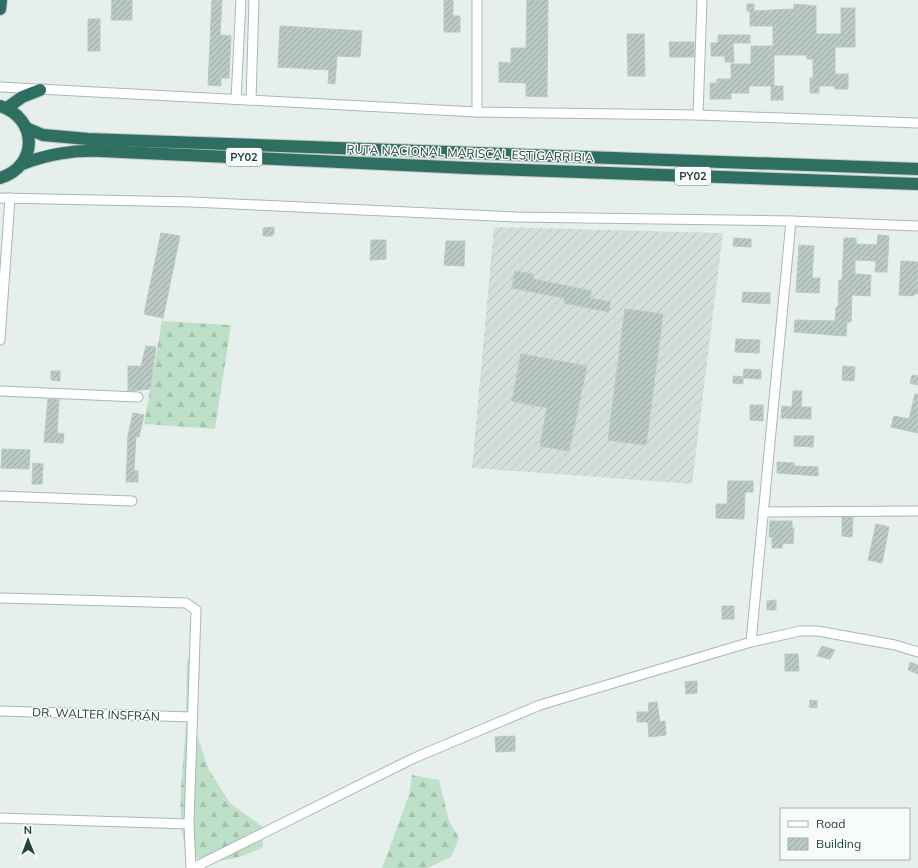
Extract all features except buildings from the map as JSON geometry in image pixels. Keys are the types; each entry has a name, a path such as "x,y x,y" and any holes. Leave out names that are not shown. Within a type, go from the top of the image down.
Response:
{"highway":[{"path":"0,9 1,0"},
{"path":"3,107 40,90"},
{"name":"PY02","path":"3,107 19,117 26,128"},
{"path":"22,164 29,147 26,128"},
{"name":"RUTA NACIONAL MARISCAL ESTIGARRIBIA","path":"26,128 43,135 88,139 918,169"},
{"name":"RUTA NACIONAL MARISCAL ESTIGARRIBIA","path":"22,164 76,150 460,167 918,184"},
{"name":"PY02","path":"0,178 12,173 22,164"}],"street":[{"path":"236,100 241,0"},
{"path":"252,100 254,0"},
{"path":"477,0 477,112"},
{"path":"698,115 702,0"},
{"path":"0,87 477,112 698,115 918,123"},
{"path":"0,198 192,202 516,217 791,221 918,226"},
{"path":"0,340 10,198"},
{"path":"751,642 791,221"},
{"path":"0,391 138,397"},
{"path":"0,496 132,501"},
{"path":"763,512 918,510"},
{"path":"0,598 186,603 196,610 189,824 192,868 414,758 540,705 751,642 800,631 818,631 894,645 918,652"},
{"name":"DR. WALTER INSFRÁN","path":"0,711 192,717"},
{"path":"0,818 189,824"}],"shaded area":[{"path":"494,227 723,233 692,484 472,468"}],"green space":[{"path":"162,321 231,325 215,429 144,424"},
{"path":"187,658 200,672 194,711 195,730 209,770 230,803 263,827 263,847 243,856 226,860 208,860 187,855 182,826 181,782 186,728"},
{"path":"412,775 439,780 449,821 459,838 451,857 428,868 382,868 409,795"}]}
